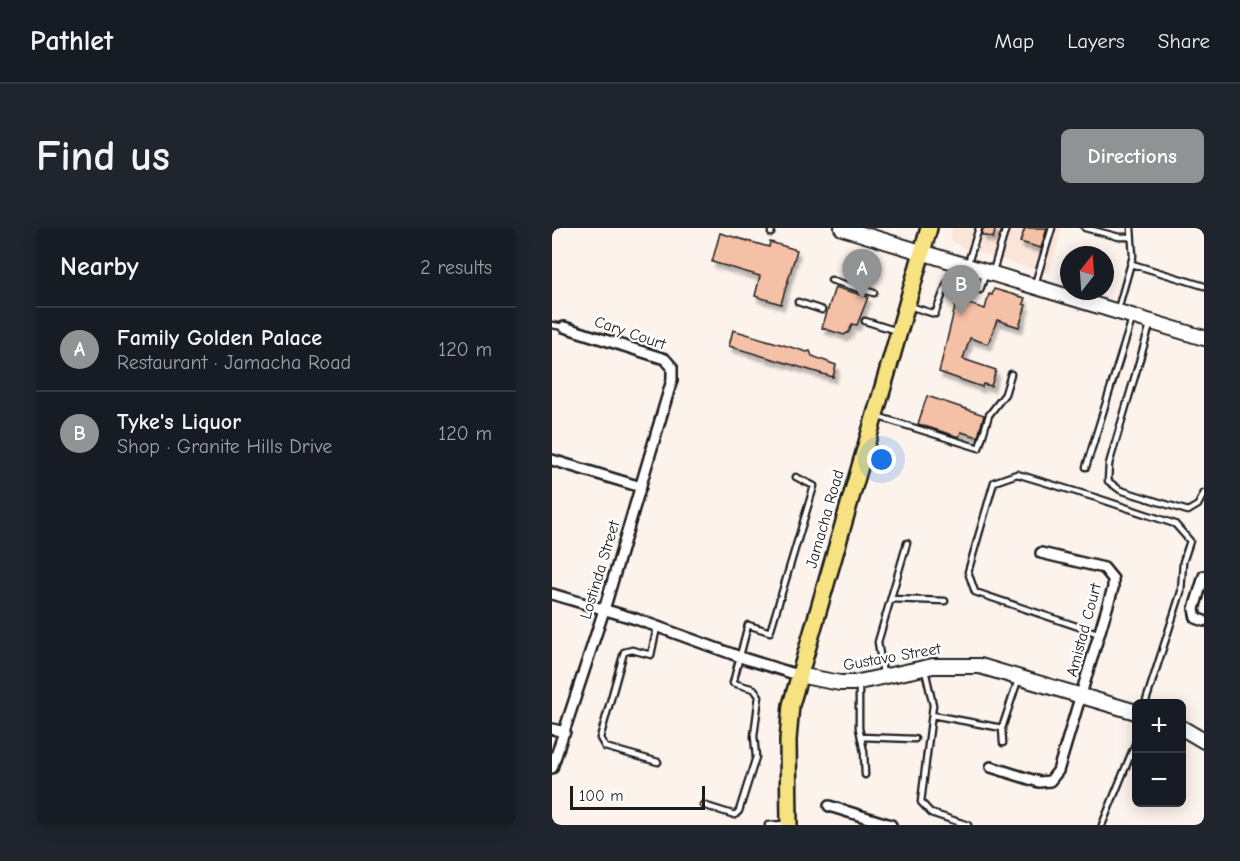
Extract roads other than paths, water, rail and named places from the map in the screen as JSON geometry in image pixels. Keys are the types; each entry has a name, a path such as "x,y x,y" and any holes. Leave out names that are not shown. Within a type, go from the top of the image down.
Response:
{"main road":[{"name":"Jamacha Road","path":"789,824 788,740 791,705 798,675 929,228"}],"street":[{"path":"842,228 866,231 921,252 1204,338"},
{"name":"Cary Court","path":"564,327 664,358 672,367 672,380"},
{"name":"Lostinda Street","path":"552,768 604,610 672,380"},
{"path":"552,460 641,486"},
{"name":"Amistad Court","path":"991,767 1039,782 1050,780 1058,771 1113,588 1113,579 1104,568 1041,553"},
{"path":"1200,620 1194,609 1204,576"},
{"name":"Gustavo Street","path":"552,594 798,675 840,683 859,682 924,667 950,664 980,666 1132,710"},
{"path":"552,729 565,732"},
{"path":"1186,730 1204,741"},
{"path":"829,806 891,825"}],"lane":[{"path":"967,266 979,228"},
{"path":"906,305 935,314 947,283 952,281 980,290 1006,228"},
{"path":"1034,287 1052,228"},
{"path":"1085,228 1119,237 1130,237"},
{"path":"1117,312 1132,264 1131,228"},
{"path":"1132,264 1204,286"},
{"path":"831,280 874,293"},
{"path":"798,302 822,310"},
{"path":"1086,467 1133,317"},
{"path":"865,321 898,331"},
{"path":"1151,322 1109,464 1108,481 1120,490 1188,511 1198,505 1204,493"},
{"path":"552,325 564,327"},
{"path":"874,416 979,448 989,415 1005,394 1011,374"},
{"path":"1100,634 975,592 968,572 994,482 1017,474 1086,494 1175,524 1190,541 1183,562 1181,592 1147,699"},
{"path":"703,805 735,814 739,811 756,757 754,736 759,696 754,689 734,683 748,625 770,632 814,486 796,477"},
{"path":"884,676 878,642 908,543"},
{"path":"891,599 945,601"},
{"path":"657,627 651,656 632,650 624,652 600,738 605,747 658,762"},
{"path":"924,667 933,705 921,802 930,813 968,825"},
{"path":"1003,743 1002,728 1019,677"},
{"path":"859,682 865,775"},
{"path":"932,715 1002,728"},
{"path":"861,737 915,739"},
{"path":"1102,825 1132,753"},
{"path":"768,825 789,824"}],"place":[{"name":"Family Golden Palace","path":"862,299"},
{"name":"Tyke's Liquor","path":"961,315"}]}
